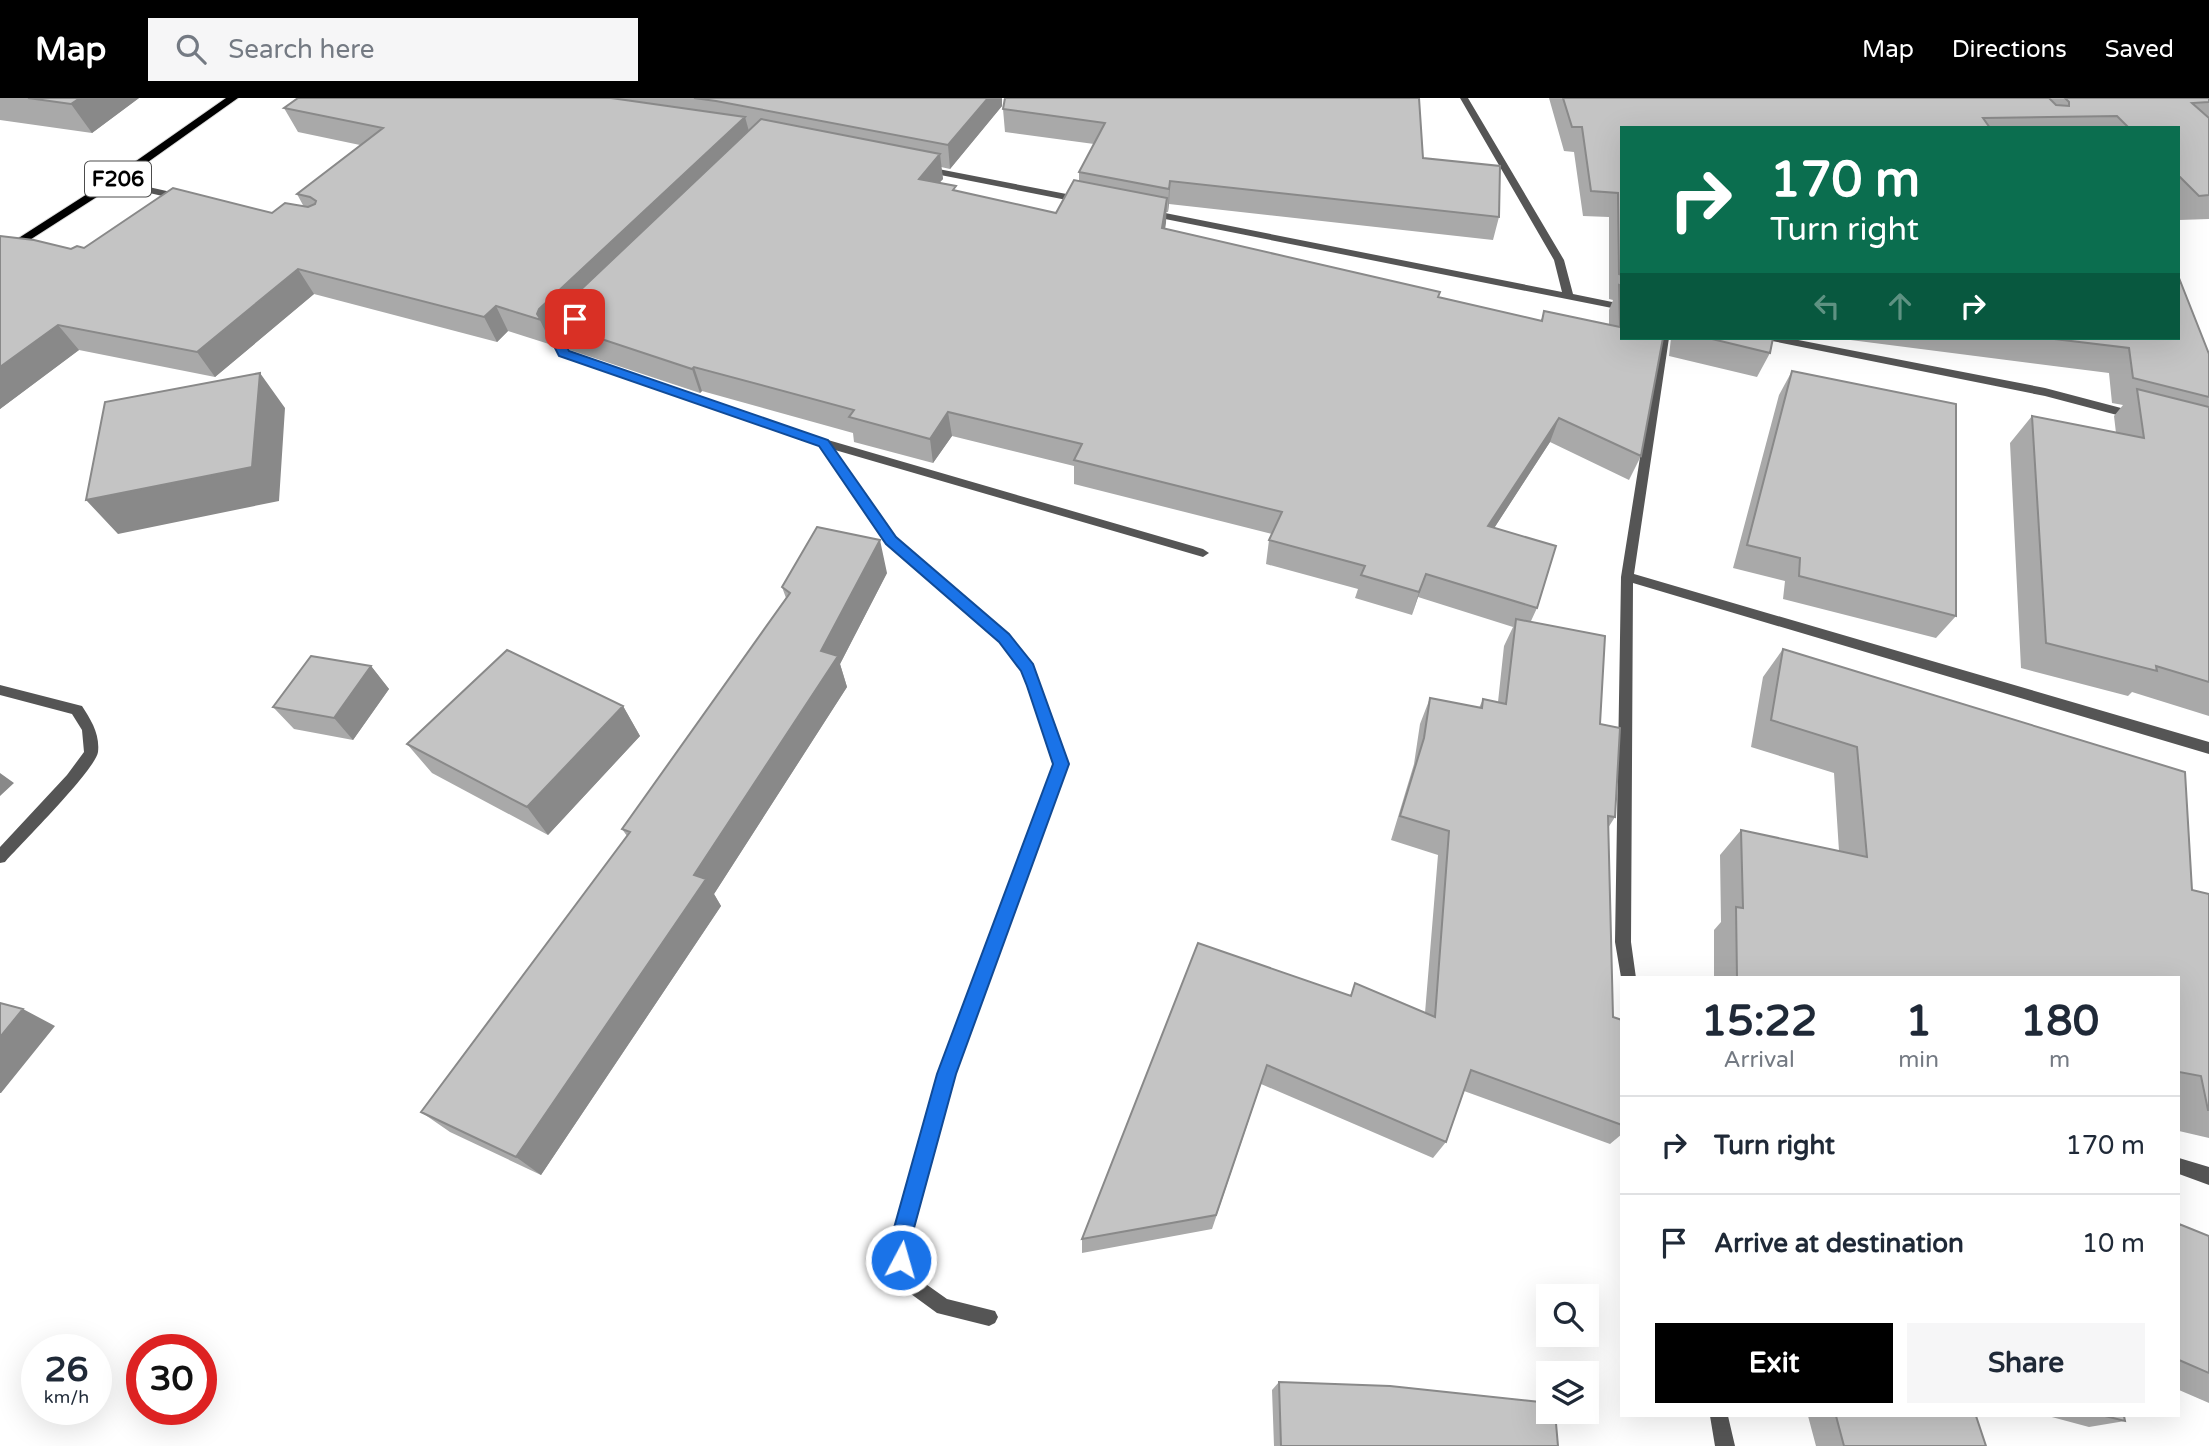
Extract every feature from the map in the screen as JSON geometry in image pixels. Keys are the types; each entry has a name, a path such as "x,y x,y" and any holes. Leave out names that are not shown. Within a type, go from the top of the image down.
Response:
{"main road":[{"name":"F206","path":"0,255 113,182 233,98"}],"street":[{"path":"1464,98 1559,260 1568,294"},
{"path":"914,167 1091,202"},
{"path":"113,182 192,199"},
{"path":"1145,212 1568,294 1620,307"},
{"path":"584,310 556,338 564,354 824,443 1203,552"},
{"path":"1628,976 1623,942 1628,578 1664,340"},
{"path":"1782,340 2045,392 2146,418"},
{"path":"824,443 891,541 1004,638 1027,668 1061,764 946,1074 904,1228 901,1260 917,1288 943,1307 989,1317"},
{"path":"1628,578 2209,748"},
{"path":"0,690 77,709 89,729 91,752 72,779 0,857"},
{"path":"2180,1166 2209,1177"},
{"path":"1719,1417 1725,1446"}],"building":[{"path":"28,98 80,98 71,104"},
{"path":"298,98 611,98 745,117 539,309 537,314 541,320 496,306 484,317 298,269 197,352 58,325 0,367 0,236 34,240 71,249 77,246 84,248 173,188 272,213 285,203 308,207 315,204 316,201 310,197 297,194 383,128 284,108"},
{"path":"694,98 988,98 948,145"},
{"path":"1005,98 1419,98 1423,158 1500,166 1499,217 1170,181 1169,189 1079,172 1105,123 1003,109"},
{"path":"1563,98 2049,98 2056,105 2069,106 2065,98 2209,98 2209,102 2192,103 2209,118 2209,195 2199,196 2180,177 2180,126 2127,126 2117,116 1983,118 1989,126 1620,126 1620,274 1618,193 1591,191 1582,127 1572,127"},
{"path":"761,119 940,154 919,179 956,186 953,190 1056,213 1074,180 1167,198 1162,228 1440,292 1438,297 1542,321 1544,311 1620,327 1620,340 1663,340 1641,456 1559,418 1488,526 1556,546 1537,608 1426,574 1419,592 1361,575 1365,566 1269,540 1282,512 1074,460 1082,444 948,412 930,439 849,417 854,410 694,367 692,369 559,325 554,315"},
{"path":"2180,281 2209,354 2209,397 2133,378 2129,348 2063,340 2180,340"},
{"path":"1716,340 1773,340 1770,353"},
{"path":"1792,371 1956,404 1956,616 1799,576 1800,558 1747,545"},
{"path":"260,373 252,467 86,500 105,402"},
{"path":"2137,389 2209,407 2209,682 2156,666 2157,671 2046,643 2032,416 2144,438"},
{"path":"817,527 880,540 821,651 838,656 694,875 706,879 516,1157 421,1112 630,832 622,829 790,593 782,587"},
{"path":"1516,619 1605,636 1600,724 1620,728 1615,817 1608,816 1613,1017 1620,1019 1620,1124 1471,1070 1446,1142 1267,1065 1216,1215 1082,1239 1198,943 1351,996 1355,983 1435,1017 1449,831 1400,816 1424,738 1430,698 1482,708 1483,699 1506,704"},
{"path":"1783,649 2185,772 2192,890 2209,894 2209,1110 2201,1076 2180,1072 2180,976 1737,976 1736,907 1743,908 1741,830 1867,857 1857,747 1771,720"},
{"path":"507,650 623,706 527,807 407,744"},
{"path":"311,656 371,666 334,718 273,707"},
{"path":"0,1003 23,1009 0,1037"},
{"path":"2180,1224 2209,1236 2209,1373 2180,1360"},
{"path":"1279,1382 1390,1386 1536,1402 1536,1424 1556,1424 1558,1446 1281,1446"},
{"path":"1836,1417 1976,1417 1986,1446 1844,1446"}],"route":[{"path":"575,319 556,338 564,354 824,443 891,541 1004,638 1027,668 1035,686 1061,764 946,1074 904,1228 901,1260"}]}
